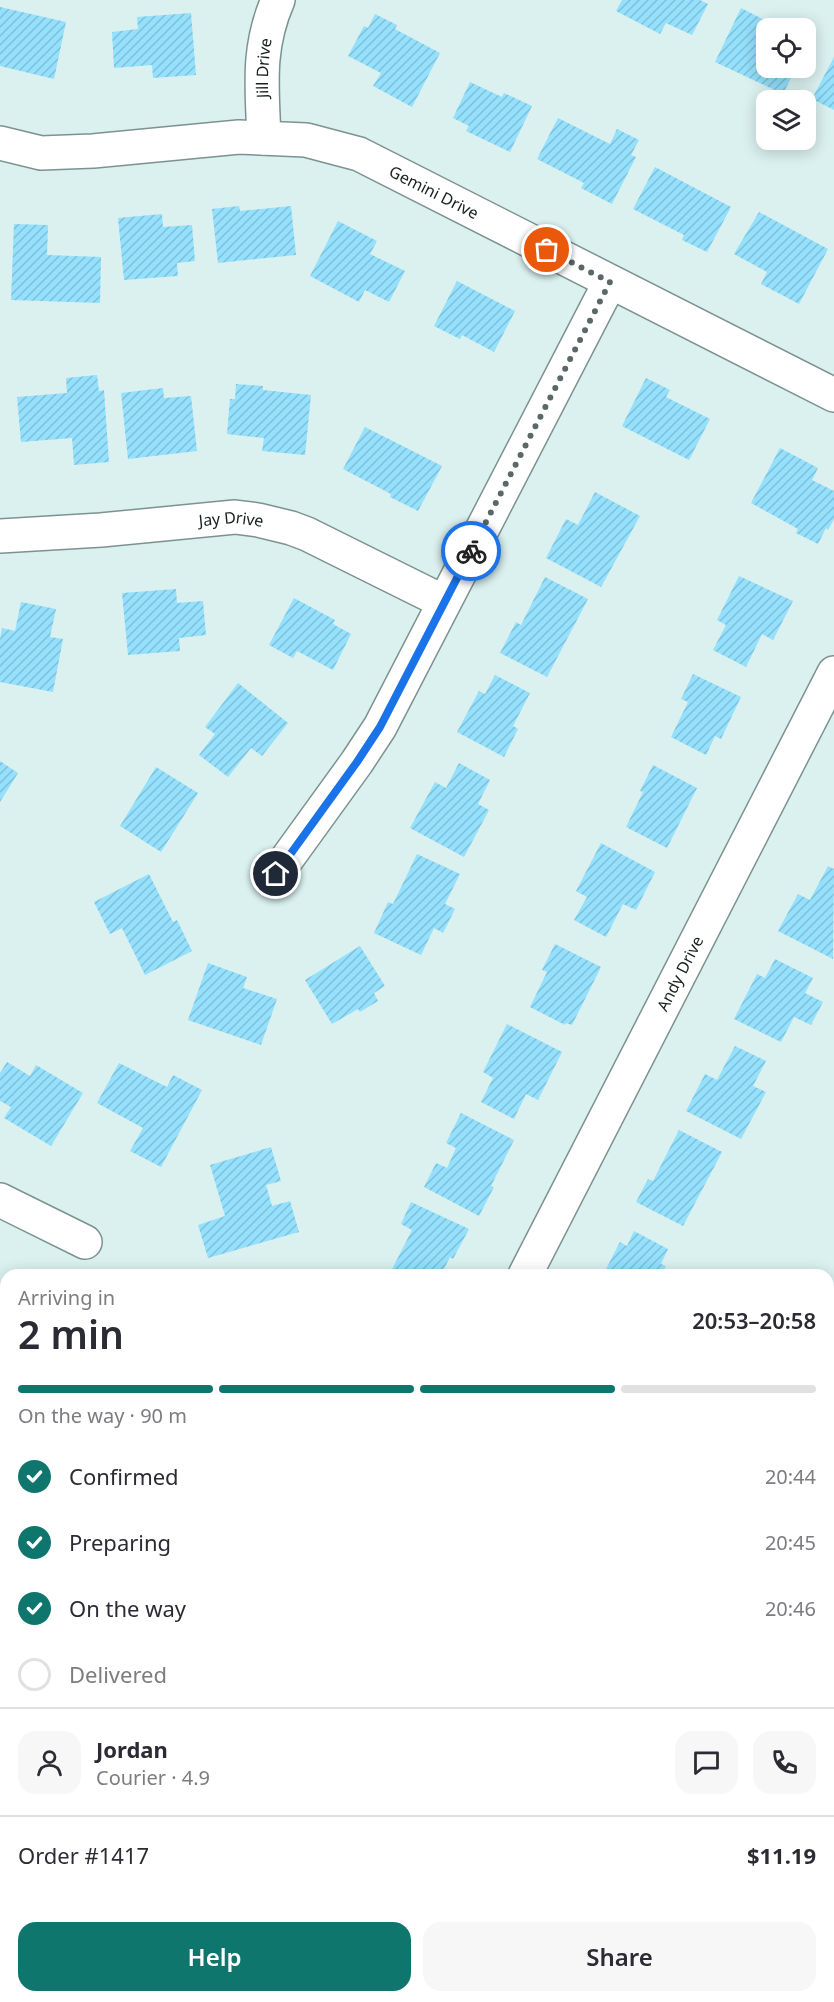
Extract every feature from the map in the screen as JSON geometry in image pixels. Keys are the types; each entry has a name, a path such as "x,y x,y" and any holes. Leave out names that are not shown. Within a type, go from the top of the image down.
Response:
{"street":[{"name":"Jill Drive","path":"264,138 261,69 263,48 278,0"},
{"name":"Gemini Drive","path":"0,144 41,153 93,151 239,137 306,140 359,154 834,395"},
{"path":"276,874 380,727 610,282"},
{"name":"Jay Drive","path":"0,536 101,530 235,517 258,520 307,534 444,602"},
{"name":"Andy Drive","path":"528,1269 834,673"},
{"path":"0,1200 85,1242"}],"building":[{"path":"622,0 700,0 708,4 692,35 666,23 660,34 616,11"},
{"path":"0,7 66,22 54,79 0,66"},
{"path":"741,8 760,18 756,18 756,78 791,78 785,90 774,90 715,62"},
{"path":"191,13 196,75 153,78 152,65 114,68 112,32 138,29 137,17"},
{"path":"375,14 397,25 395,29 440,53 412,107 373,86 381,73 348,56 364,26 368,28"},
{"path":"834,57 834,110 816,101 816,91"},
{"path":"470,82 502,97 504,93 532,106 510,152 466,131 469,126 453,118"},
{"path":"558,118 610,144 617,129 639,140 631,155 636,157 612,204 581,188 584,183 537,159"},
{"path":"655,167 731,207 707,252 682,240 684,235 633,209"},
{"path":"239,206 240,211 291,206 296,255 218,263 212,209"},
{"path":"759,212 828,249 799,304 761,284 767,272 734,254"},
{"path":"162,214 163,227 192,225 195,261 177,263 178,276 124,280 118,218"},
{"path":"338,221 377,241 370,254 405,271 389,302 365,290 359,302 310,276"},
{"path":"14,224 48,225 47,255 101,257 100,303 11,300"},
{"path":"457,281 515,311 494,352 462,335 460,339 434,326"},
{"path":"97,375 99,391 104,390 109,462 74,465 72,438 21,442 17,397 67,393 66,378"},
{"path":"646,378 670,390 666,397 710,419 689,460 622,426"},
{"path":"236,384 263,386 263,390 311,395 305,455 262,451 264,438 227,434 230,399 235,399"},
{"path":"163,388 164,398 191,396 197,451 128,459 121,393"},
{"path":"365,427 442,466 418,511 343,469"},
{"path":"780,448 818,468 812,480 834,491 834,519 828,530 826,528 818,544 796,533 798,529 751,503"},
{"path":"595,492 640,516 601,587 546,558 566,519 578,525"},
{"path":"739,576 793,601 773,640 762,634 746,667 713,650 726,625 717,620"},
{"path":"545,577 588,599 547,677 500,653 516,622 521,625"},
{"path":"176,589 177,603 203,601 206,635 179,638 180,651 128,655 122,593"},
{"path":"294,598 335,620 333,624 351,634 333,670 297,651 293,658 269,645"},
{"path":"21,602 56,609 50,637 63,639 53,692 0,682 2,628 15,631"},
{"path":"693,674 741,697 721,739 715,736 706,755 671,737 688,702 681,699"},
{"path":"495,675 530,693 513,726 518,729 504,757 457,732 479,691 485,694"},
{"path":"238,683 288,723 262,756 251,748 228,777 199,755 215,734 205,727"},
{"path":"0,761 18,773 0,802"},
{"path":"459,763 490,780 478,804 489,810 464,857 410,828 435,782 446,788"},
{"path":"653,765 697,788 667,848 626,827"},
{"path":"156,767 198,793 161,852 120,826"},
{"path":"601,843 655,872 636,910 623,904 606,937 574,920 587,897 576,891"},
{"path":"417,854 460,874 445,904 455,909 443,933 434,928 421,955 374,933 388,902 393,904"},
{"path":"828,866 834,869 833,959 778,931 798,894 810,900"},
{"path":"149,874 173,922 177,920 192,951 145,975 122,928 110,934 94,902"},
{"path":"555,944 601,967 572,1025 566,1023 565,1025 530,1007 547,972 542,970"},
{"path":"360,946 385,986 374,993 378,1001 332,1024 305,980"},
{"path":"775,959 813,978 805,993 823,1002 811,1025 794,1017 781,1042 734,1019 757,974 765,978"},
{"path":"208,963 247,977 243,988 277,999 261,1045 188,1020"},
{"path":"507,1024 562,1052 538,1100 526,1094 514,1119 481,1102 493,1078 483,1072"},
{"path":"735,1046 766,1061 753,1086 766,1092 741,1139 686,1111 705,1074 717,1080"},
{"path":"7,1062 30,1076 36,1065 83,1093 51,1146 4,1118 11,1107 0,1101 0,1073"},
{"path":"119,1063 167,1087 173,1075 202,1090 161,1167 130,1151 143,1128 97,1103"},
{"path":"461,1113 514,1140 479,1216 424,1187 436,1163 447,1168 456,1148 446,1143"},
{"path":"679,1130 722,1152 683,1226 636,1202 648,1179 653,1181"},
{"path":"271,1147 281,1181 266,1185 272,1206 290,1201 299,1232 208,1258 198,1225 225,1216 210,1165"},
{"path":"411,1202 469,1229 453,1259 450,1257 444,1269 392,1269 412,1230 401,1224"},
{"path":"634,1231 668,1249 661,1264 666,1266 664,1269 606,1269 620,1242 627,1246"}],"way so far":[{"path":"471,551 610,282 547,250"}],"route":[{"path":"276,874 380,727 471,551"}]}
